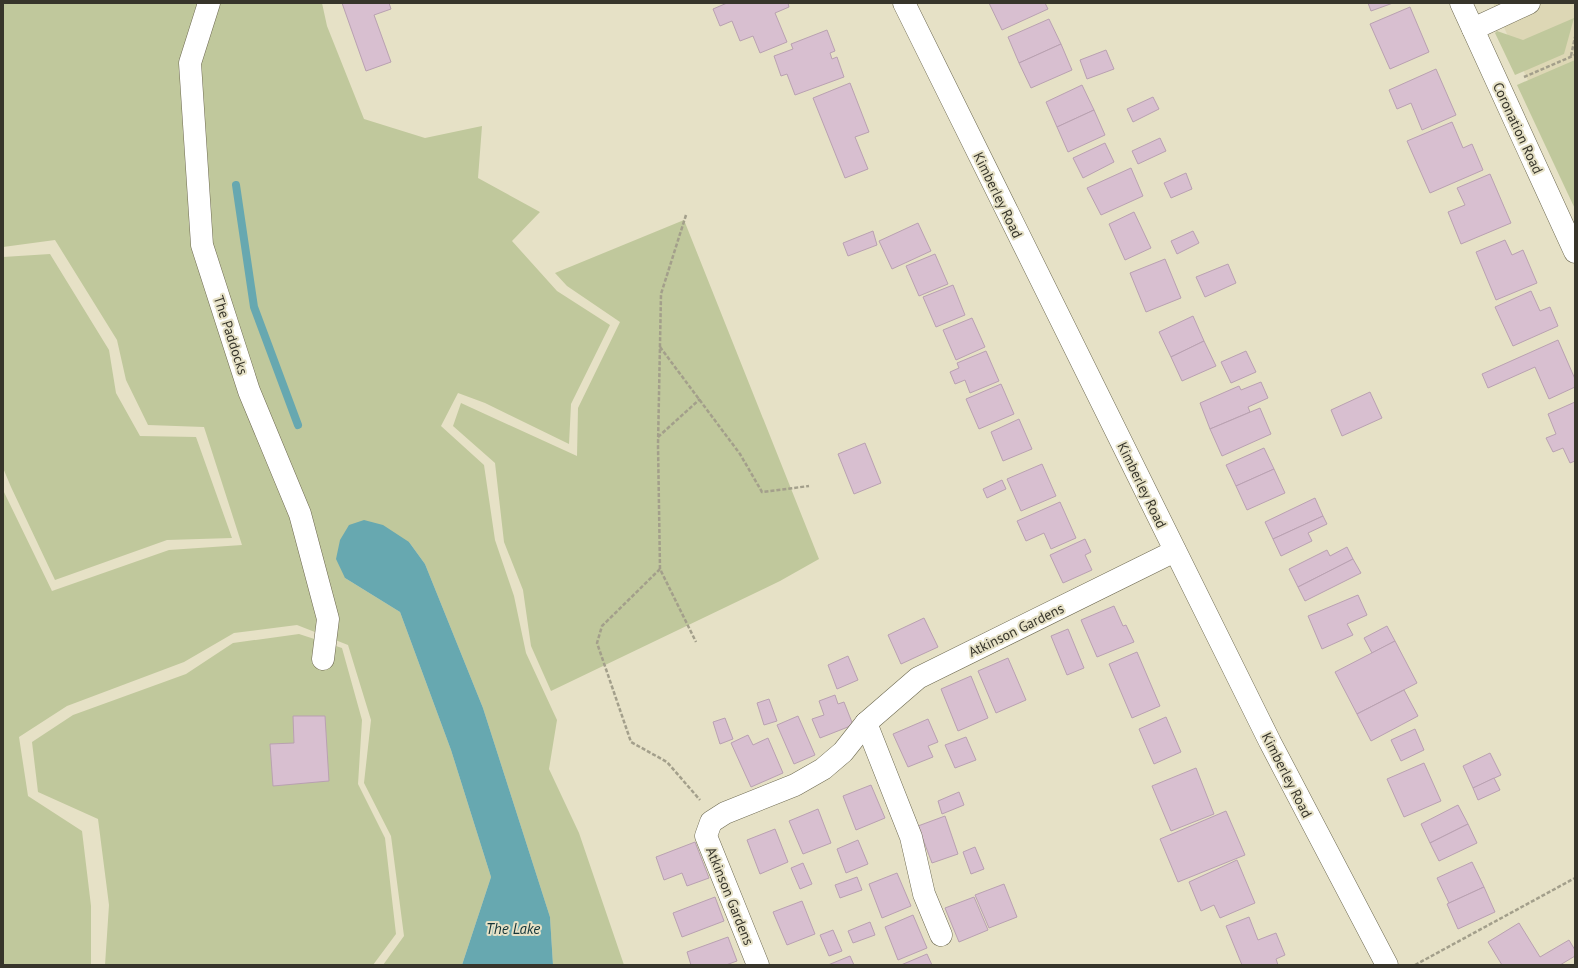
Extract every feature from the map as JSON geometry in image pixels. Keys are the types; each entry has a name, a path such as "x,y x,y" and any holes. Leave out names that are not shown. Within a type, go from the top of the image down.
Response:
{"street":[{"name":"The Paddocks","path":"209,3 190,63 202,245 249,391 300,514 328,619 323,659"},
{"name":"Kimberley Road","path":"904,3 1175,551 1335,869 1387,965"},
{"name":"Coronation Road","path":"1461,3 1575,252"},
{"path":"1473,29 1529,3"},
{"name":"Atkinson Gardens","path":"758,965 706,836 711,822 725,813 795,785 823,769 843,752 866,723 918,678 1175,551"},
{"path":"866,723 911,837 924,894 941,935"}],"path":[{"path":"1571,57 1575,37"},
{"path":"1499,87 1575,55"},
{"path":"686,215 661,294 658,437 660,569 696,642"},
{"path":"660,346 740,454 762,492 809,486"},
{"path":"658,437 700,399"},
{"path":"660,569 602,626 597,643 631,742 667,762 716,819"},
{"path":"1415,965 1575,878"}],"shaded area":[{"path":"1493,3 1575,3 1575,185"}],"green space":[{"path":"3,3 322,3 327,26 364,119 425,138 482,126 478,178 540,212 512,241 557,291 610,325 571,404 569,444 485,403 458,393 441,426 484,465 495,540 514,596 526,653 557,720 549,769 579,833 624,965 553,965 550,917 483,708 425,564 409,542 345,578 400,612 451,750 491,877 462,965 383,965 404,936 391,836 364,783 371,720 348,645 297,625 234,633 184,662 67,706 19,737 28,796 82,831 91,906 91,965 3,965 3,490 52,591 169,550 242,545 204,427 148,425 126,380 117,340 55,240 3,247"},
{"path":"1574,18 1564,54 1515,75 1495,33 1497,31 1523,40"},
{"path":"1575,60 1575,209 1517,85"},
{"path":"684,220 819,559 780,581 551,691 531,646 523,590 504,542 495,463 453,426 461,403 577,456 578,408 620,322 567,286 555,273"},
{"path":"50,254 109,350 116,393 140,436 196,437 232,538 167,540 55,580 3,468 3,257"},
{"path":"299,634 342,648 362,720 358,784 385,838 396,934 373,965 105,965 109,905 98,819 38,792 32,742 73,715 186,674 233,643"}],"water":[{"name":"The Lake","path":"364,520 383,525 409,542 425,564 483,708 550,917 553,965 462,965 491,877 451,750 400,612 345,578 336,559 340,540 349,525"}],"building":[{"path":"342,3 389,3 391,9 374,15 391,62 366,71"},
{"path":"727,3 788,3 789,7 775,13 787,42 760,53 753,36 740,41 732,21 720,26 713,9"},
{"path":"989,3 1045,3 1048,9 1002,30"},
{"path":"1368,3 1393,3 1371,11"},
{"path":"1410,7 1429,52 1390,69 1370,24"},
{"path":"1049,19 1061,44 1019,63 1008,37"},
{"path":"827,30 835,51 830,53 832,59 837,57 844,77 795,95 787,74 781,76 774,56 793,49 791,44"},
{"path":"1061,44 1072,70 1031,88 1019,63"},
{"path":"1106,50 1114,69 1087,79 1080,60"},
{"path":"1436,69 1456,115 1422,130 1411,103 1397,109 1389,90"},
{"path":"850,83 869,132 855,137 868,169 845,178 813,98"},
{"path":"1082,85 1094,110 1057,127 1046,102"},
{"path":"1153,97 1159,109 1133,122 1127,109"},
{"path":"1094,110 1105,135 1068,152 1057,127"},
{"path":"1452,122 1463,148 1472,144 1483,170 1430,193 1407,141"},
{"path":"1160,138 1166,151 1138,164 1132,151"},
{"path":"1105,143 1114,162 1083,178 1073,158"},
{"path":"1131,168 1143,196 1101,215 1087,188"},
{"path":"1186,173 1192,189 1171,198 1164,183"},
{"path":"1490,174 1511,223 1461,244 1448,212 1465,205 1457,188"},
{"path":"1134,212 1151,248 1125,260 1109,224"},
{"path":"918,223 931,251 892,269 879,241"},
{"path":"873,231 877,245 848,256 843,243"},
{"path":"1193,231 1199,243 1177,254 1171,241"},
{"path":"1505,240 1512,255 1523,250 1537,283 1496,300 1476,252"},
{"path":"935,254 948,284 919,296 906,266"},
{"path":"1165,259 1181,298 1146,312 1130,273"},
{"path":"1228,264 1236,283 1205,297 1196,277"},
{"path":"953,285 965,315 936,327 923,297"},
{"path":"1531,291 1540,311 1550,307 1558,326 1513,346 1495,307"},
{"path":"1193,316 1204,341 1171,357 1159,332"},
{"path":"972,318 985,347 956,360 943,330"},
{"path":"1558,340 1575,379 1575,387 1549,399 1535,367 1488,388 1482,374"},
{"path":"1204,341 1216,366 1182,381 1171,357"},
{"path":"986,351 999,381 970,393 965,380 955,384 950,372 959,368 957,363"},
{"path":"1246,351 1256,372 1231,383 1221,362"},
{"path":"1261,382 1268,398 1248,407 1250,412 1210,429 1200,403 1239,386 1241,390"},
{"path":"1001,384 1014,414 979,429 966,399"},
{"path":"1370,392 1382,418 1342,436 1331,410"},
{"path":"1575,402 1575,461 1570,463 1563,448 1553,452 1546,438 1556,434 1548,414"},
{"path":"1260,408 1271,434 1222,456 1210,429"},
{"path":"1019,419 1032,449 1003,461 991,432"},
{"path":"865,443 881,483 854,494 838,454"},
{"path":"1264,448 1274,469 1236,486 1226,465"},
{"path":"1042,464 1056,496 1021,511 1007,479"},
{"path":"1274,469 1285,493 1247,510 1236,486"},
{"path":"1002,480 1006,489 987,498 983,489"},
{"path":"1315,498 1323,516 1273,539 1265,522"},
{"path":"1060,502 1076,538 1051,549 1044,533 1026,541 1017,521"},
{"path":"1323,516 1327,524 1308,533 1312,541 1281,556 1273,539"},
{"path":"1085,539 1091,552 1085,555 1092,570 1063,583 1050,555"},
{"path":"1347,547 1353,559 1298,587 1289,569 1327,550 1330,556"},
{"path":"1353,559 1361,573 1305,601 1298,587"},
{"path":"1358,595 1367,615 1347,624 1353,635 1322,649 1308,616"},
{"path":"1114,606 1123,626 1126,625 1134,642 1097,657 1081,620"},
{"path":"924,618 938,647 901,664 888,635"},
{"path":"1387,626 1395,641 1372,653 1364,638"},
{"path":"1068,629 1084,668 1067,675 1051,636"},
{"path":"1395,641 1417,683 1357,714 1335,672"},
{"path":"1137,652 1160,706 1132,718 1109,664"},
{"path":"848,656 858,680 837,689 828,665"},
{"path":"1008,658 1026,700 996,713 978,671"},
{"path":"971,676 988,718 958,731 941,689"},
{"path":"1404,690 1418,716 1371,741 1357,714"},
{"path":"835,695 838,704 844,702 853,725 820,738 812,719 824,715 819,701"},
{"path":"769,699 777,721 764,725 757,703"},
{"path":"293,716 325,716 329,781 273,786 270,744 294,743"},
{"path":"798,716 815,755 794,764 777,725"},
{"path":"1166,717 1181,752 1154,764 1139,729"},
{"path":"725,718 733,739 720,744 713,722"},
{"path":"928,719 938,742 928,746 933,757 908,767 893,734"},
{"path":"1415,729 1424,750 1401,761 1391,740"},
{"path":"748,735 753,745 768,738 783,773 751,787 731,743"},
{"path":"966,737 976,760 955,768 945,745"},
{"path":"1490,753 1501,775 1473,788 1463,766"},
{"path":"1424,763 1441,801 1404,817 1387,779"},
{"path":"1196,768 1214,814 1171,831 1152,786"},
{"path":"1494,778 1500,790 1478,800 1473,788"},
{"path":"871,785 885,818 856,830 843,796"},
{"path":"959,792 964,805 942,814 938,801"},
{"path":"1458,805 1468,824 1430,843 1421,824"},
{"path":"818,809 831,843 803,854 789,821"},
{"path":"1226,811 1245,855 1178,882 1160,839"},
{"path":"945,816 958,854 932,863 918,826"},
{"path":"1468,824 1477,843 1439,861 1430,843"},
{"path":"775,829 788,862 760,874 747,840"},
{"path":"858,840 868,864 846,873 837,849"},
{"path":"695,842 709,878 687,886 682,873 664,880 656,857"},
{"path":"975,847 984,869 971,874 963,852"},
{"path":"1237,860 1255,903 1220,918 1214,905 1201,911 1189,882"},
{"path":"1472,862 1484,887 1449,903 1437,878"},
{"path":"803,863 812,884 800,889 791,868"},
{"path":"897,873 911,906 882,918 869,884"},
{"path":"857,877 862,890 840,898 835,885"},
{"path":"1004,884 1017,917 989,928 975,895"},
{"path":"1484,887 1495,912 1458,929 1447,904"},
{"path":"715,897 724,921 682,937 673,913"},
{"path":"974,897 988,930 959,942 945,908"},
{"path":"802,901 815,934 787,945 773,912"},
{"path":"913,915 927,948 898,960 885,927"},
{"path":"1249,917 1258,940 1276,933 1285,955 1276,959 1278,965 1242,965 1226,926"},
{"path":"870,922 875,935 853,943 848,931"},
{"path":"1519,923 1540,957 1569,940 1575,950 1575,956 1560,965 1502,965 1488,942"},
{"path":"833,930 842,951 829,956 820,935"},
{"path":"728,937 737,961 726,965 691,965 687,952"},
{"path":"927,954 932,965 901,965"},
{"path":"850,956 854,965 828,965"}],"waterway":[{"path":"236,185 254,307 298,425"}]}
